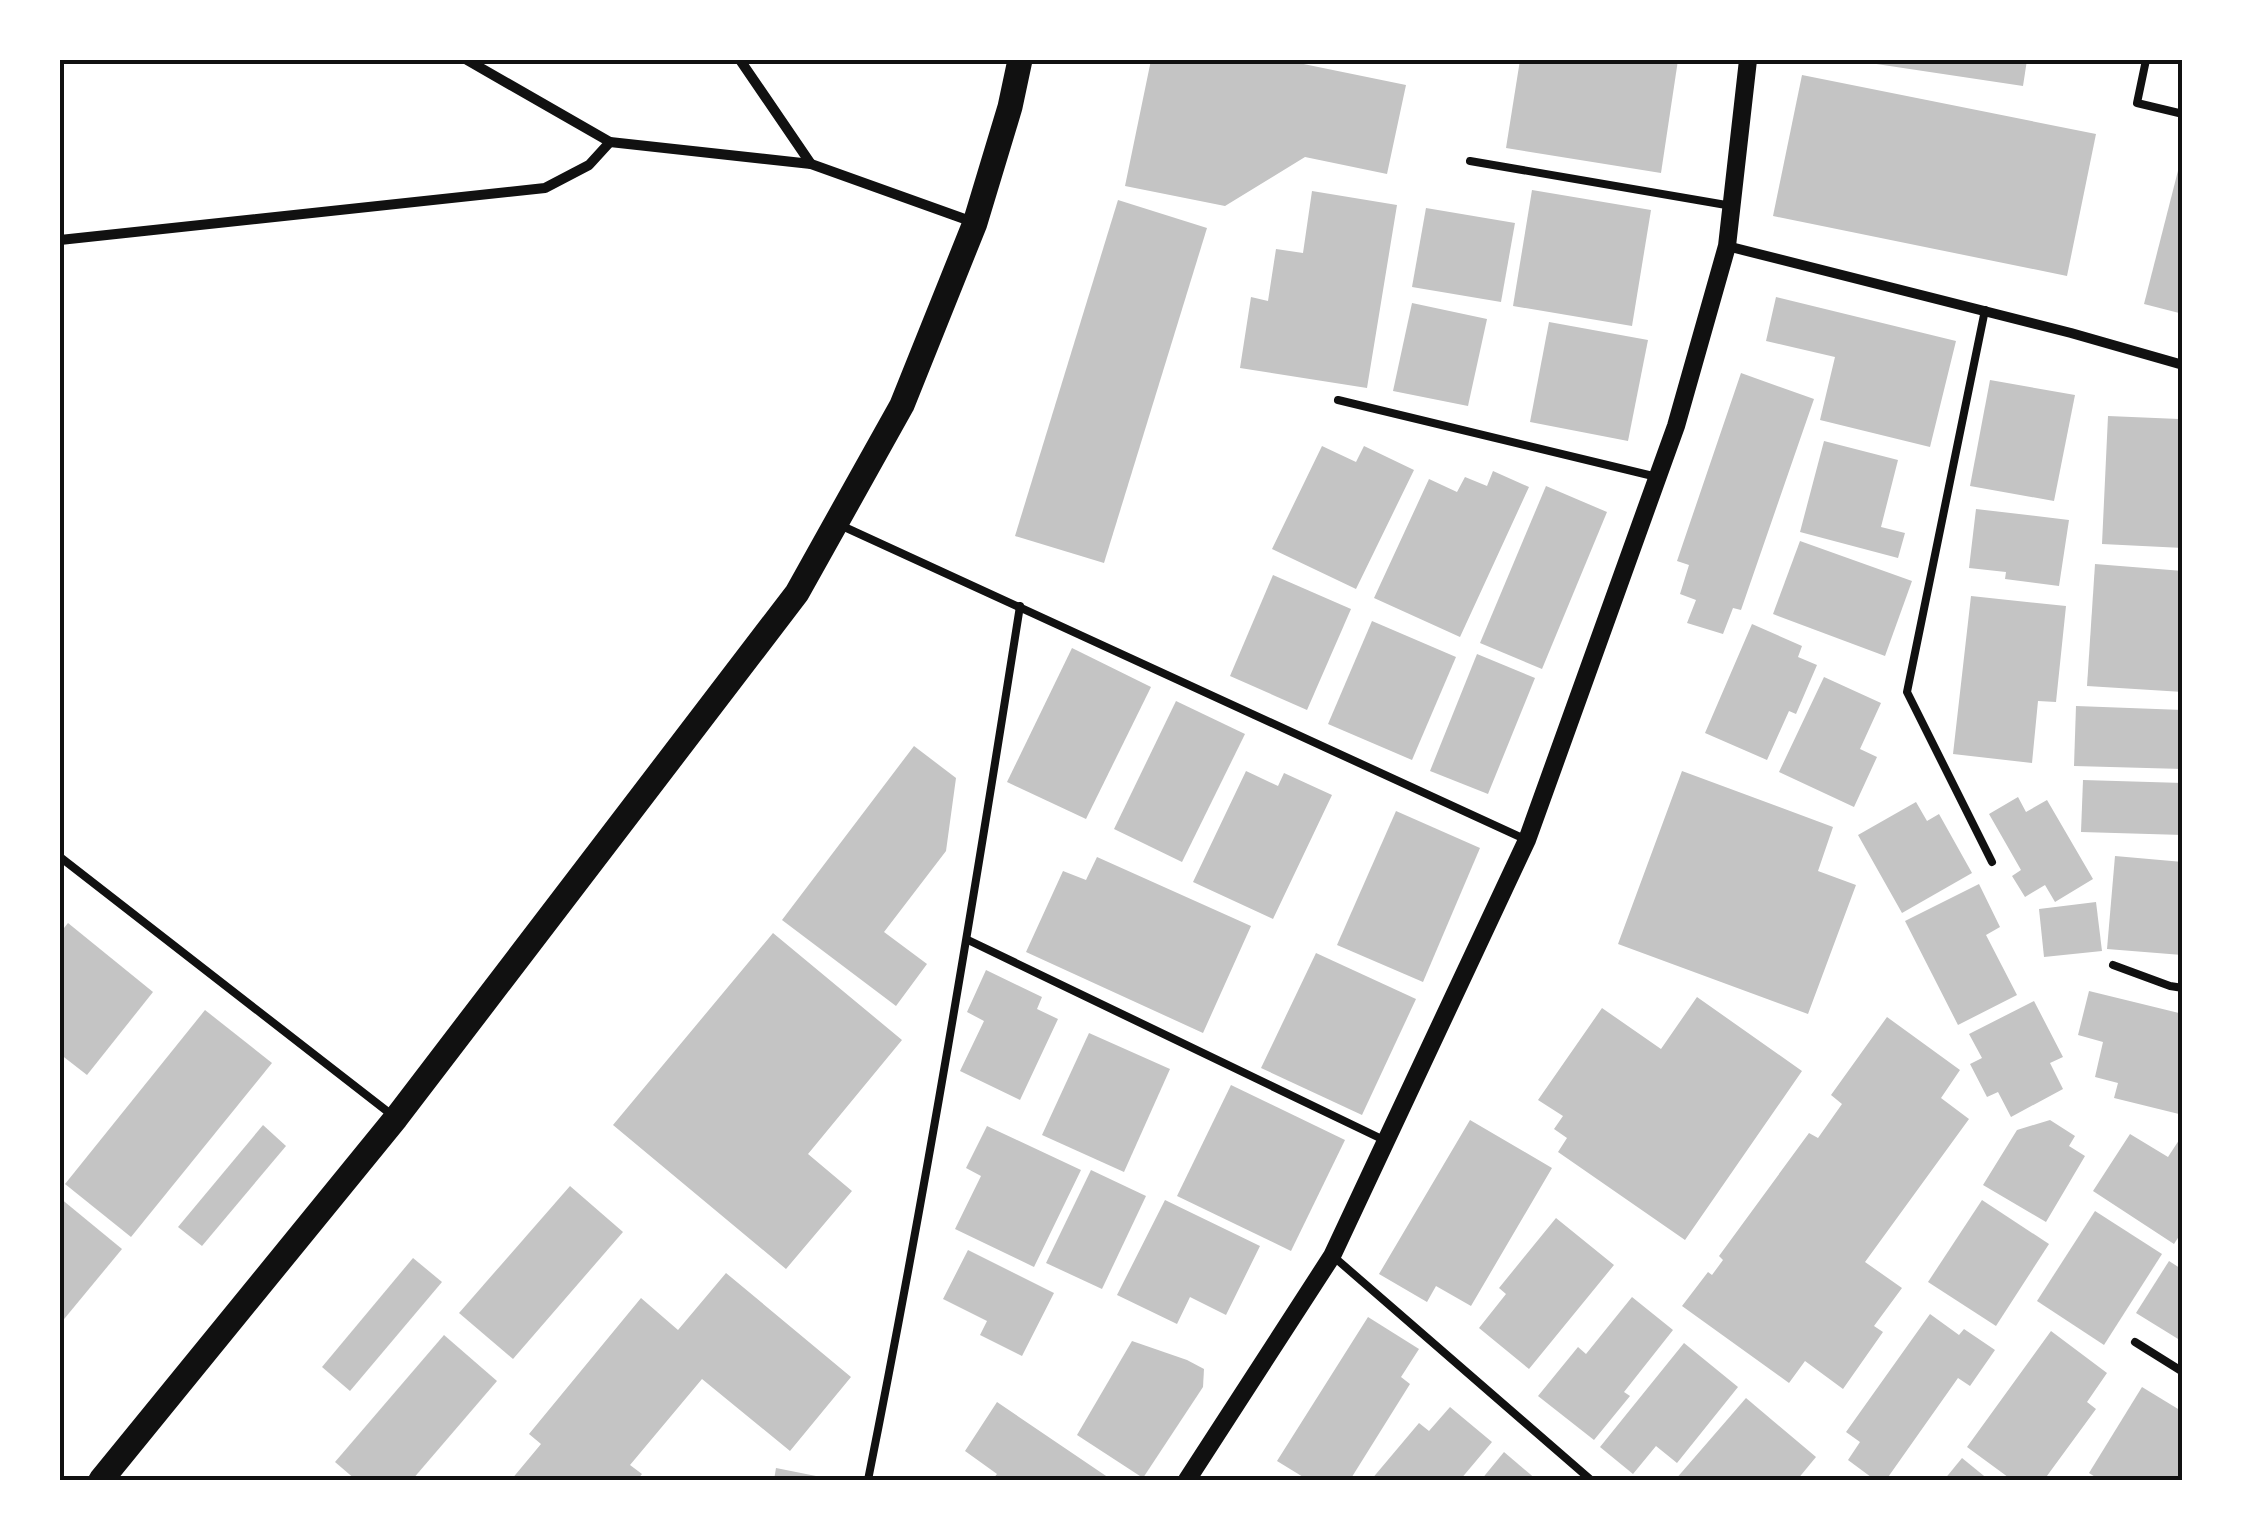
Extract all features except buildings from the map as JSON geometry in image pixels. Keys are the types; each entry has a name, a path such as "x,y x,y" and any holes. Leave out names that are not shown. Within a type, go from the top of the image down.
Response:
{"main road":[{"path":"101,1480 396,1118 797,593 902,404 975,223 1020,60"}],"street":[{"path":"467,60 610,142 811,164 975,223"},
{"path":"740,60 811,164"},
{"path":"1188,1480 1332,1256 1527,840 1676,426 1727,246 1748,60"},
{"path":"60,240 545,188 589,165 610,142"},
{"path":"1727,246 1985,310 2183,365"}],"lane":[{"path":"2146,60 2137,102 2183,114"},
{"path":"1470,161 1732,206"},
{"path":"1985,310 1906,692 1992,862"},
{"path":"1338,400 1657,477"},
{"path":"836,523 1527,840"},
{"path":"868,1480 968,940 1020,606"},
{"path":"60,857 396,1118"},
{"path":"968,940 1386,1141"},
{"path":"2113,965 2183,988"},
{"path":"1332,1256 1591,1480"},
{"path":"2135,1342 2183,1372"}]}
